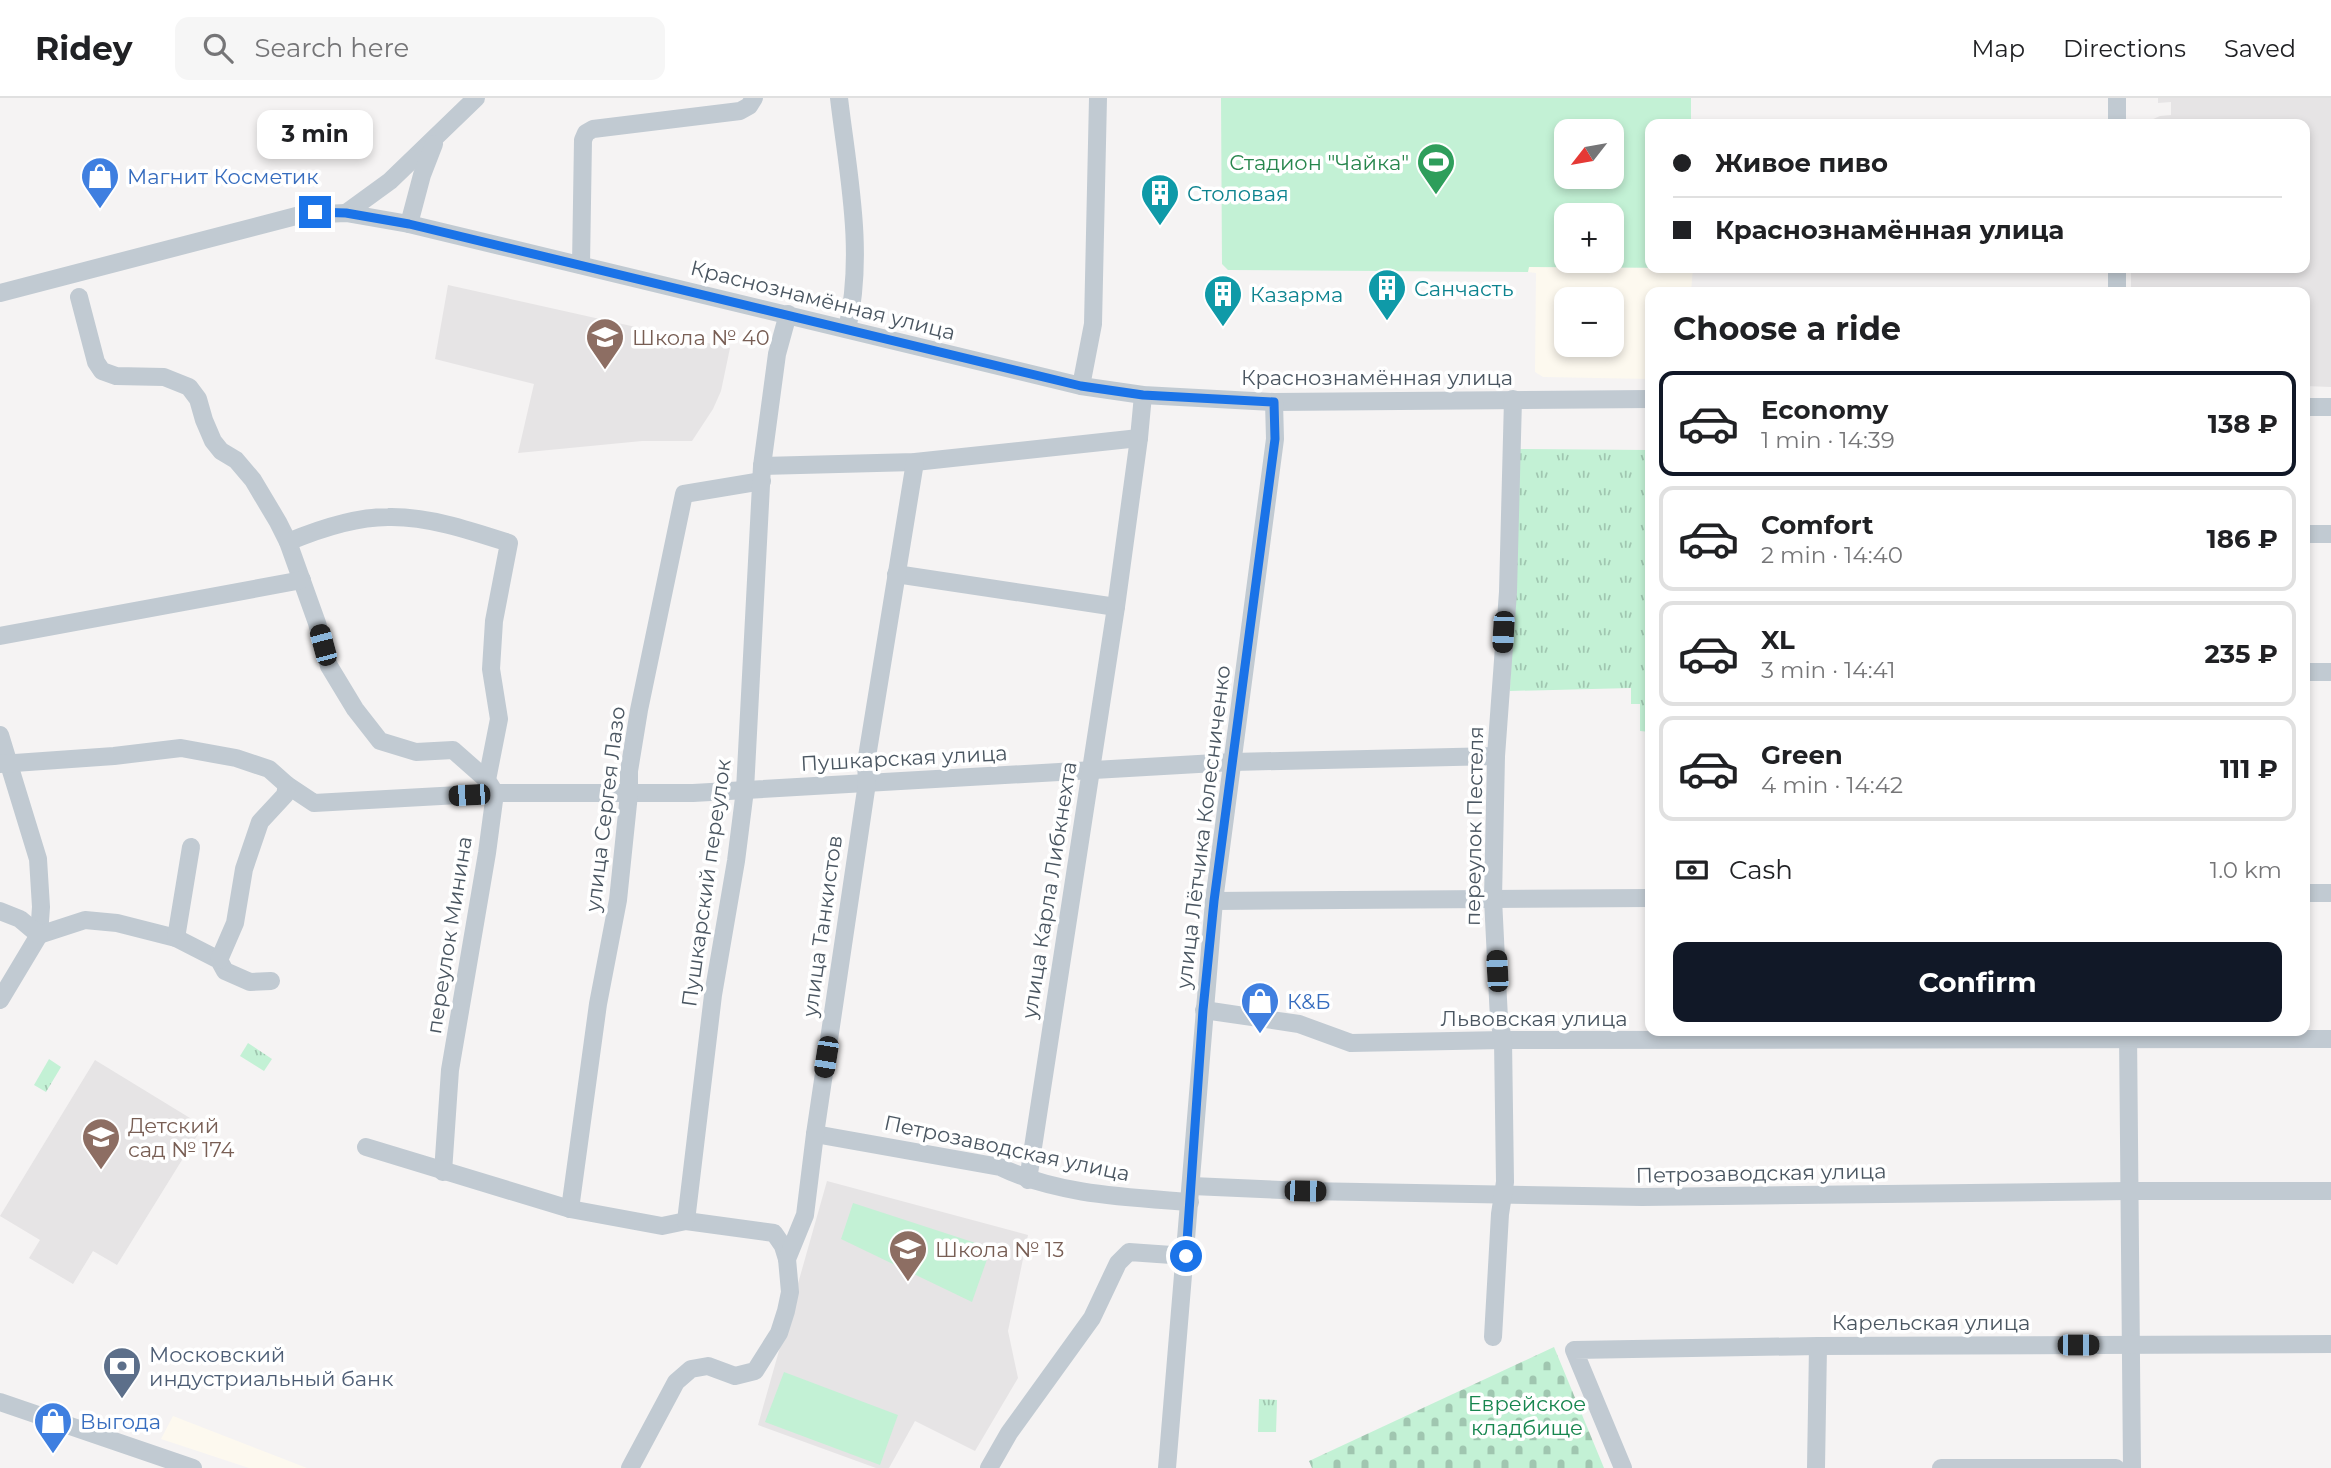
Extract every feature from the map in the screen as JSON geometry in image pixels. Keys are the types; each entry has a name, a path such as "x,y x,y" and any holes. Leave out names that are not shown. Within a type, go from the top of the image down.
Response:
{"street":[{"path":"346,213 378,191 476,98"},
{"path":"581,265 583,140 586,133 593,129 740,111 749,106 754,98"},
{"path":"839,98 853,211 855,260 852,310 847,329"},
{"path":"1081,386 1093,324 1098,98"},
{"path":"2117,98 2117,119"},
{"path":"409,224 435,139"},
{"name":"Краснознамённая улица","path":"0,293 300,215 346,213 409,224 1081,386 1143,395 1274,402 1645,399"},
{"path":"79,297 96,362 102,371 117,376 164,377 188,387 198,399 213,441 221,451 236,460 253,480 288,542 328,666 355,709 380,741 415,752 453,750 491,787"},
{"name":"Пушкарский переулок","path":"686,1221 713,995 745,790 762,473 777,354 788,314"},
{"name":"улица Карла Либкнехта","path":"1028,1180 1116,607 1143,395"},
{"name":"переулок Пестеля","path":"1493,1337 1505,1182 1503,1040 1499,1018 1493,899 1496,756 1507,592 1513,399"},
{"name":"улица Лётчика Колесниченко","path":"1167,1468 1191,1194 1203,1010 1214,901 1275,439 1274,402"},
{"path":"2310,407 2331,408"},
{"path":"762,473 915,461 1139,438"},
{"name":"улица Танкистов","path":"630,1468 676,1382 691,1369 708,1366 735,1376 755,1371 779,1333 786,1311 790,1292 786,1259 805,1215 867,783 866,763 915,461"},
{"name":"улица Сергея Лазо","path":"570,1209 598,1004 618,900 629,771 684,494 762,473"},
{"name":"переулок Минина","path":"288,542 315,531 388,517 445,525 509,543 494,621 491,669 499,719 487,853 450,1070 443,1172"},
{"path":"2310,534 2331,534"},
{"path":"896,574 1116,607"},
{"path":"0,636 302,580"},
{"path":"2310,672 2331,672"},
{"path":"0,735 5,764 38,859 41,907 39,935 0,1000"},
{"path":"5,764 181,748 236,758 268,769 286,785 285,795 260,822 244,869 235,923 219,960"},
{"name":"Пушкарская улица","path":"286,785 314,803 491,787 629,794 745,790 1233,762 1496,756"},
{"path":"176,938 191,847"},
{"path":"2310,893 2331,893"},
{"path":"1214,901 1645,898"},
{"path":"0,911 20,919 39,935"},
{"path":"39,935 85,920 117,923 176,938 219,960 225,971 250,982 271,981"},
{"name":"Львовская улица","path":"1203,1010 1299,1024 1351,1043 2128,1036 2331,1039"},
{"path":"2128,1036 2132,1468"},
{"name":"Петрозаводская улица","path":"815,1133 1000,1167 1028,1180 1104,1195 1305,1191 1642,1197 2331,1191"},
{"path":"366,1147 570,1209 662,1226 686,1221 774,1233 783,1246 786,1259"},
{"path":"989,1468 1009,1433 1092,1318 1118,1262 1129,1252 1186,1256"},
{"name":"Карельская улица","path":"1623,1468 1574,1350 2331,1344"},
{"path":"1816,1468 1818,1346"},
{"path":"0,1402 192,1468"},
{"path":"1941,1468 2116,1468"}],"shaded area":[{"path":"2158,98 2331,98 2331,387 2310,386 2310,287 2131,287 2131,273 2310,273 2310,119 2153,119 2171,115 2171,102 2158,103"},
{"path":"1528,267 1554,267 1554,273 1624,273 1624,268 1645,268 1645,273 1693,273 1691,287 1645,287 1645,379 1543,377 1535,372 1536,273 1528,272"},
{"name":"Школа № 40","path":"448,285 730,348 721,391 713,409 692,441 642,441 518,453 534,384 435,359"},
{"name":"Детский сад № 174","path":"95,1060 203,1126 117,1265 93,1251 73,1284 29,1258 40,1240 0,1216"},
{"name":"Школа № 13","path":"827,1181 1028,1235 1008,1331 1018,1378 975,1451 915,1421 889,1468 876,1468 758,1425"},
{"path":"173,1416 307,1468 249,1468 161,1439"}],"green space":[{"name":"Стадион \"Чайка\"","path":"1221,98 1691,98 1691,119 1645,119 1645,268 1624,268 1624,203 1554,203 1554,267 1529,267 1528,272 1228,270 1222,264"},
{"path":"1516,449 1645,450 1645,732 1640,731 1640,704 1631,704 1631,688 1510,691"},
{"path":"248,1043 272,1059 264,1071 240,1056"},
{"path":"49,1059 61,1067 46,1092 34,1085"},
{"path":"853,1203 991,1248 972,1302 841,1239"},
{"name":"Еврейское кладбище","path":"1554,1347 1604,1468 1312,1468 1309,1461"},
{"path":"784,1372 898,1415 880,1465 765,1422"},
{"path":"1259,1399 1277,1400 1276,1432 1258,1432"}],"place":[{"name":"Стадион \"Чайка\"","path":"1436,196"},
{"name":"Магнит Косметик","path":"100,210"},
{"name":"Столовая","path":"1160,227"},
{"name":"Санчасть","path":"1387,322"},
{"name":"Казарма","path":"1223,328"},
{"name":"Школа № 40","path":"605,371"},
{"name":"К&Б","path":"1260,1035"},
{"name":"Детский сад № 174","path":"101,1171"},
{"name":"Школа № 13","path":"908,1283"},
{"name":"Московский индустриальный банк","path":"122,1400"},
{"name":"Выгода","path":"53,1455"}],"route":[{"path":"315,212 346,213 409,224 1081,386 1143,395 1274,402 1275,439 1214,901 1203,1010 1186,1256"}]}
